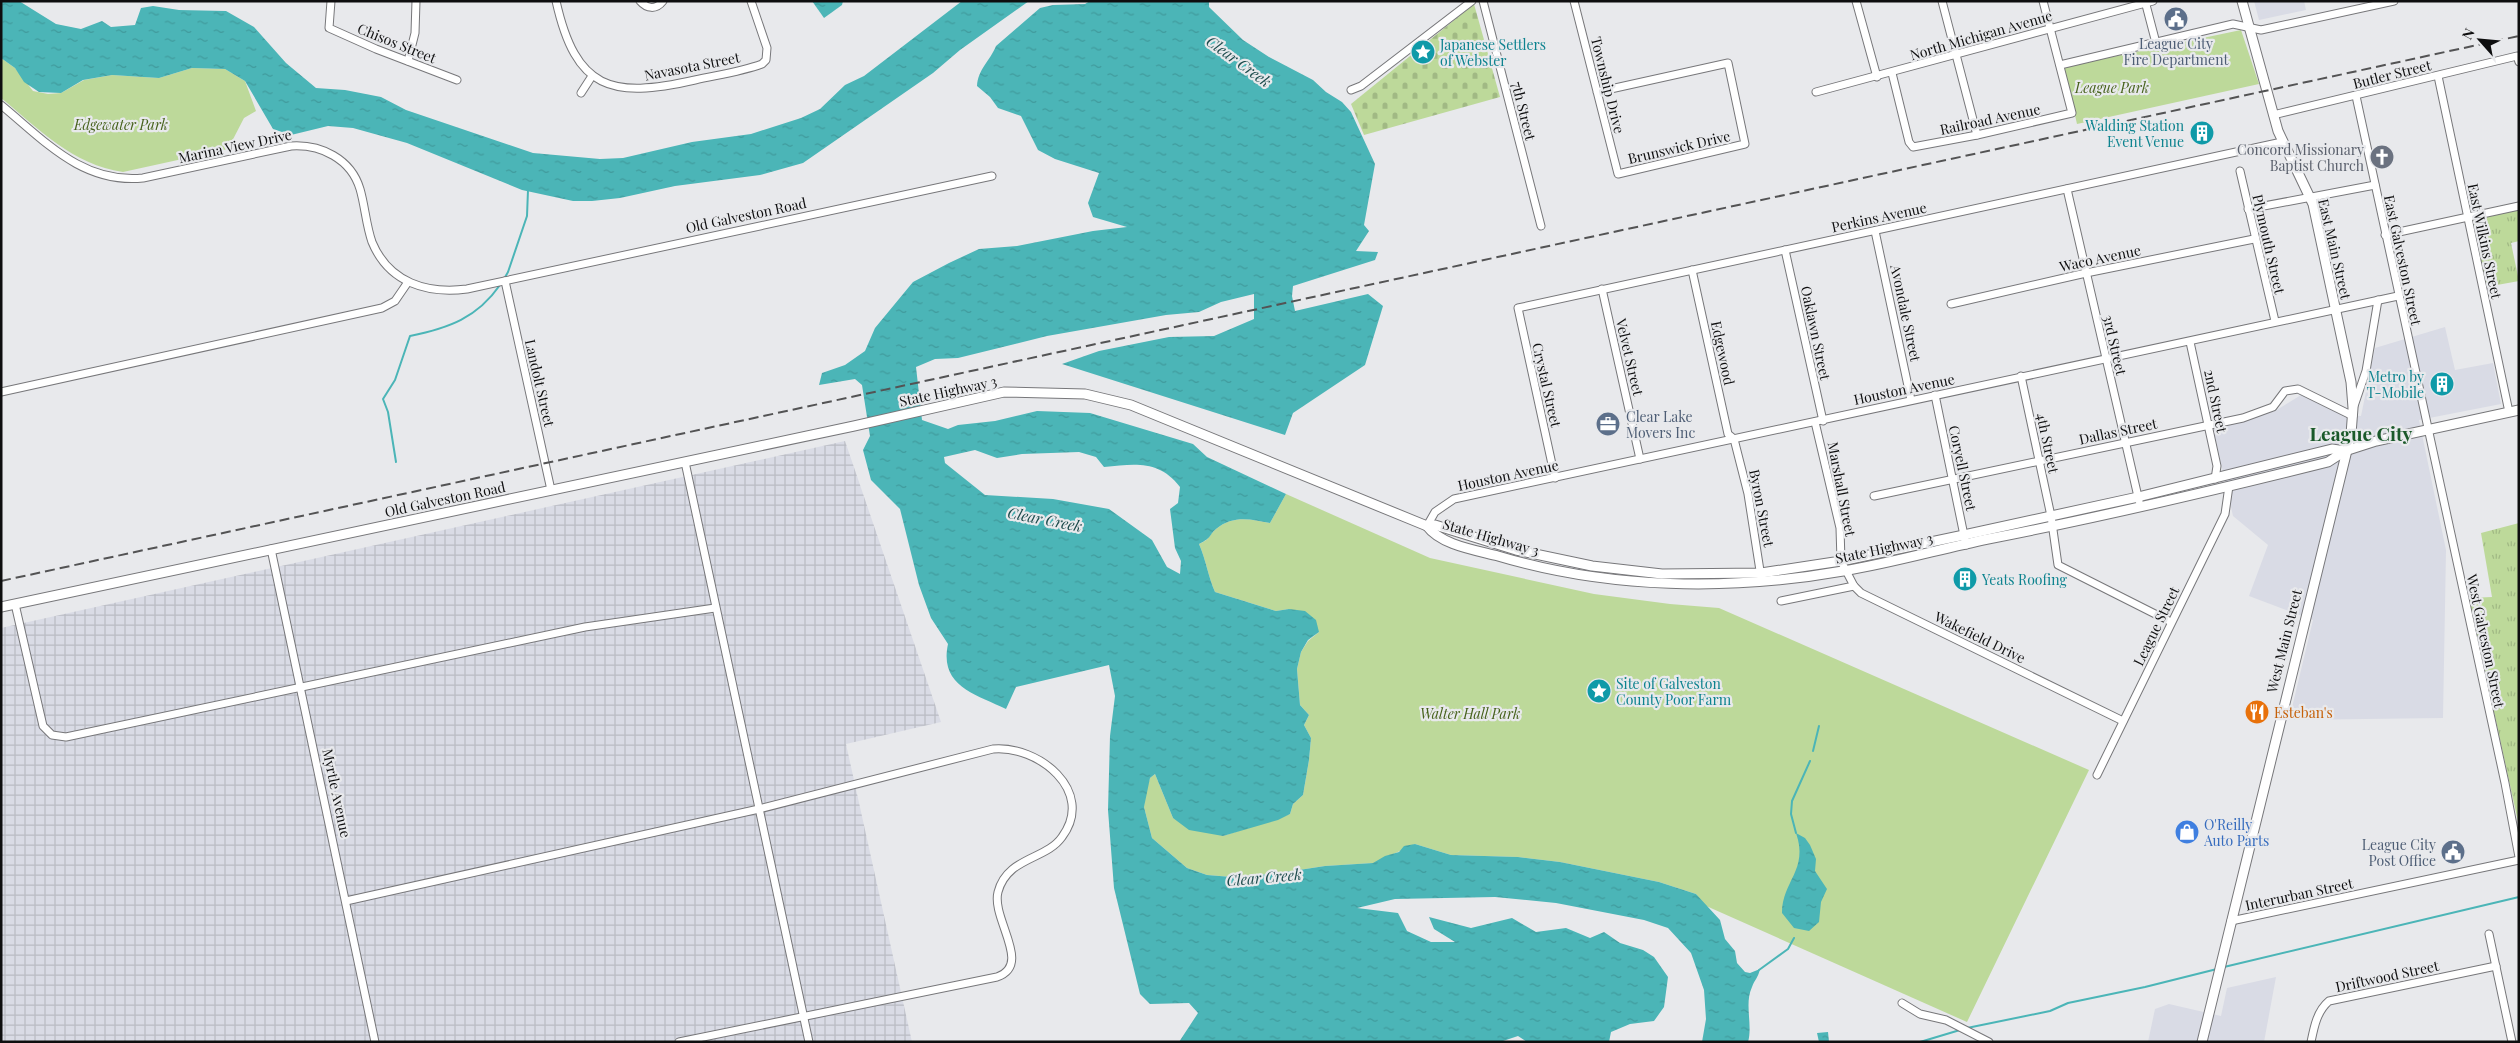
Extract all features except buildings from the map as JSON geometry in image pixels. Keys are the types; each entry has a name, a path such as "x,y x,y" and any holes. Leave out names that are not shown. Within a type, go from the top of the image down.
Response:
{"main road":[{"name":"East Main Street","path":"2242,1 2273,116 2282,142 2310,196 2351,382 2353,412 2345,451"},
{"name":"State Highway 3","path":"895,417 1004,392 1086,394 1131,405 1427,526 1435,525 1516,550 1592,566 1662,574 1761,573 1841,561 2138,497 2332,449 2345,451"},
{"name":"State Highway 3","path":"1427,526 1434,536 1459,545 1514,561 1590,575 1662,584 1762,582 1845,571 2140,507 2328,462 2345,451 2428,429 2519,410"},
{"name":"Old Galveston Road","path":"1,607 895,417"},
{"name":"West Main Street","path":"2202,1042 2345,451"}],"street":[{"name":"Chisos Street","path":"331,1 329,28 408,62 457,80"},
{"path":"408,62 415,33 416,1"},
{"path":"556,1 563,33 573,55 592,76 581,94"},
{"path":"640,1 650,8 655,8 663,1"},
{"name":"Navasota Street","path":"592,76 610,85 629,89 658,88 757,66 766,60 767,48 751,1"},
{"path":"1351,90 1361,86 1472,1"},
{"name":"7th Street","path":"1483,1 1541,226"},
{"name":"Township Drive","path":"1574,1 1618,174"},
{"path":"1856,1 1877,77"},
{"path":"1942,1 1977,135"},
{"path":"2043,1 2060,65 2233,24 2261,30 2394,1"},
{"path":"2148,2 2156,42"},
{"name":"North Michigan Avenue","path":"1816,92 1892,73 2148,2"},
{"name":"Butler Street","path":"2273,116 2438,76 2518,59"},
{"name":"Brunswick Drive","path":"1597,92 1728,63 1745,144 1618,174"},
{"name":"Railroad Avenue","path":"1892,73 1909,142 1913,146 1977,135 2072,113 2060,65"},
{"name":"East Wilkins Street","path":"2438,76 2466,217 2509,412"},
{"name":"East Galveston Street","path":"2356,96 2428,429"},
{"name":"Marina View Drive","path":"1,105 73,164 88,171 120,179 143,178 290,146 310,146 328,152 342,161 356,180 372,241 377,252 388,267 408,282 431,291 449,292 505,281"},
{"name":"Perkins Avenue","path":"1529,305 2234,154 2282,142"},
{"name":"Plymouth Street","path":"2240,171 2254,239 2275,321"},
{"name":"Old Galveston Road","path":"505,281 992,176"},
{"path":"2248,209 2375,185"},
{"name":"3rd Street","path":"2067,189 2140,507"},
{"path":"2385,235 2519,206"},
{"name":"Avondale Street","path":"1876,231 1911,400"},
{"name":"Waco Avenue","path":"1951,304 2086,273 2254,239"},
{"name":"Oaklawn Street","path":"1786,250 1819,422"},
{"name":"Edgewood","path":"1692,270 1728,434 1734,439"},
{"name":"Landolt Street","path":"505,281 551,490"},
{"path":"1,392 382,308 395,301 408,282"},
{"name":"Velvet Street","path":"1602,289 1640,459"},
{"name":"Houston Avenue","path":"1427,526 1435,512 1454,499 2398,296"},
{"path":"2353,412 2366,371 2378,300"},
{"name":"Crystal Street","path":"1529,305 1518,308 1520,324 1554,478"},
{"name":"2nd Street","path":"2190,342 2220,478"},
{"name":"4th Street","path":"2021,376 2052,526 2056,560 2062,569 2171,622"},
{"name":"Dallas Street","path":"1874,496 2264,412 2273,408 2285,390 2298,389 2353,412"},
{"name":"Coryell Street","path":"1935,395 1966,545"},
{"name":"Marshall Street","path":"1819,422 1840,528 1841,561"},
{"name":"West Galveston Street","path":"2428,429 2505,783 2519,859"},
{"name":"Byron Street","path":"1734,439 1748,494 1762,582"},
{"path":"685,462 809,1042"},
{"name":"League Street","path":"2097,775 2224,514 2229,486"},
{"path":"2217,489 2225,504"},
{"name":"Myrtle Avenue","path":"271,550 302,687 375,1042"},
{"name":"Wakefield Drive","path":"1841,561 1854,586 1861,593 2123,721"},
{"path":"1781,602 1854,586"},
{"path":"15,604 43,726 52,735 66,737 585,627 715,608"},
{"path":"346,902 759,809 1002,749 1025,752 1045,762 1061,779 1071,800 1071,820 1062,838 1051,847 1033,855 1014,868 1000,888 998,912 1013,956 1012,965 1006,973 997,977 803,1015 679,1042"},
{"name":"Interurban Street","path":"2231,921 2519,859"},
{"path":"2488,934 2512,1042"},
{"name":"Driftwood Street","path":"2311,1042 2316,1021 2323,1005 2329,1001 2496,966"},
{"path":"1902,1003 1920,1014 1955,1025 1989,1042"}],"shaded area":[{"path":"2254,1 2304,1 2306,10 2259,20"},
{"path":"2445,327 2455,370 2493,363 2501,404 2419,420 2446,550 2443,718 2289,720 2313,620 2249,596 2268,545 2233,516 2213,428 2275,411 2301,395 2342,415 2361,416 2375,348"},
{"path":"845,441 941,722 846,744 912,1042 1,1042 1,628"},
{"path":"2276,977 2264,1042 2148,1042 2155,1009 2169,1004 2221,1016 2227,988"}],"green space":[{"path":"1474,4 1500,97 1364,135 1351,104"},
{"name":"League Park","path":"2241,30 2259,84 2077,124 2064,67"},
{"name":"Edgewater Park","path":"1,58 15,68 33,91 48,94 61,93 84,80 112,75 159,78 192,68 225,69 245,81 256,111 244,118 228,149 123,172 88,162 72,154 1,98"},
{"path":"2519,209 2519,241 2511,243 2519,281 2486,287 2473,219"},
{"name":"Walter Hall Park","path":"1286,494 1430,558 1594,594 1719,608 2089,770 1967,1022 1704,905 1696,894 1659,882 1560,862 1518,857 1451,855 1415,844 1374,863 1325,866 1273,874 1232,877 1207,875 1187,868 1152,838 1144,807 1145,794 1150,778 1155,774 1173,818 1223,836 1290,814 1293,804 1303,795 1311,738 1304,725 1309,715 1300,705 1297,669 1301,652 1308,641 1319,632 1289,609 1276,611 1215,592 1199,544 1208,539 1222,525 1235,520 1249,519 1270,523"},
{"path":"2519,523 2519,826 2469,598 2492,597 2481,533"}],"water":[{"path":"1,1 19,1 56,24 81,29 102,21 111,27 135,25 141,8 153,6 179,10 226,11 254,27 286,63 316,88 345,90 381,97 406,110 533,153 600,159 623,158 692,142 751,134 801,118 820,109 845,85 864,76 962,1 1029,1 960,50 933,73 803,163 760,175 675,186 620,198 573,201 522,190 407,143 353,128 328,126 291,135 273,129 245,81 225,69 192,68 159,78 112,75 83,80 61,93 39,92 24,82 15,68 1,58"},
{"path":"812,1 843,1 842,5 824,18"},
{"name":"Clear Creek","path":"1090,1 1209,1 1209,7 1243,40 1269,57 1313,80 1326,92 1342,102 1351,112 1375,164 1364,225 1369,231 1356,251 1378,252 1375,260 1293,286 1292,296 1295,311 1368,294 1383,306 1365,365 1293,413 1285,435 1062,364 1099,351 1169,337 1214,336 1254,319 1254,294 1221,302 1199,312 1166,315 1047,336 958,358 935,359 916,367 922,420 948,429 958,425 995,421 1037,411 1090,413 1193,444 1207,457 1286,494 1270,523 1249,519 1235,520 1216,529 1199,544 1215,592 1276,611 1289,609 1305,611 1316,620 1319,632 1308,640 1301,652 1297,669 1300,705 1309,715 1304,725 1311,738 1303,795 1293,804 1290,814 1278,820 1223,836 1189,830 1173,818 1155,774 1150,778 1144,807 1152,838 1187,868 1207,875 1232,877 1273,874 1325,866 1373,863 1385,856 1399,852 1404,846 1415,844 1451,855 1518,857 1560,862 1659,882 1696,894 1720,920 1725,939 1735,951 1737,963 1745,972 1750,973 1760,969 1753,984 1749,1000 1750,1029 1748,1042 1702,1042 1706,1019 1704,990 1691,953 1668,928 1644,920 1556,903 1495,897 1395,899 1357,908 1398,913 1407,931 1431,942 1455,942 1434,929 1429,917 1471,928 1512,918 1536,932 1566,928 1590,938 1604,932 1620,943 1643,950 1654,957 1668,977 1664,1007 1654,1021 1630,1024 1611,1032 1609,1042 1527,1042 1518,1036 1500,1042 1179,1042 1198,1013 1189,1003 1150,1004 1140,994 1114,888 1108,810 1110,736 1115,696 1109,665 1016,687 1006,709 962,687 949,670 947,658 948,644 931,618 919,585 900,509 871,480 863,450 870,436 862,385 855,379 819,385 822,373 845,365 865,351 875,328 913,282 949,263 979,249 1017,246 1093,231 1127,227 1093,217 1088,203 1099,173 1055,159 1038,150 1021,116 998,108 990,97 977,86 982,70 996,46 1040,8 1053,5 1085,4","holes":["975,450 997,458 1022,454 1079,452 1096,457 1104,467 1137,465 1155,468 1164,472 1180,487 1178,503 1170,509 1175,548 1181,561 1180,574 1167,567 1152,540 1109,509 1053,499 985,495 945,463 944,457"]},
{"path":"1796,833 1805,838 1810,845 1816,859 1815,871 1827,889 1821,902 1819,922 1809,931 1794,928 1782,913 1786,892 1799,857"},
{"path":"1828,1032 1829,1042 1819,1042 1817,1033"}],"waterway":[{"path":"504,279 527,216 528,190"},
{"path":"396,462 388,412 383,399 395,380 410,336 450,325 472,314 482,306 500,285"},
{"path":"1813,751 1819,726"},
{"path":"1796,833 1791,814 1792,801 1810,761"},
{"path":"2224,967 2519,897"},
{"path":"1759,970 1788,949 1794,938"},
{"path":"1967,1028 2050,1011 2068,1003 2145,987 2217,969"},
{"path":"1920,1042 1960,1030"}],"railway":[{"path":"1,581 2519,36"}],"place":[{"name":"League City Fire Department","path":"2176,19"},
{"name":"Japanese Settlers of Webster","path":"1423,52"},
{"name":"Walding Station Event Venue","path":"2202,133"},
{"name":"Concord Missionary Baptist Church","path":"2382,157"},
{"name":"Metro by T-Mobile","path":"2442,384"},
{"name":"Clear Lake Movers Inc","path":"1608,424"},
{"name":"Yeats Roofing","path":"1965,579"},
{"name":"Site of Galveston County Poor Farm","path":"1599,691"},
{"name":"Esteban's","path":"2257,712"},
{"name":"O'Reilly Auto Parts","path":"2187,832"},
{"name":"League City Post Office","path":"2453,852"}],"district":[{"name":"League City","path":"2361,433"}]}
